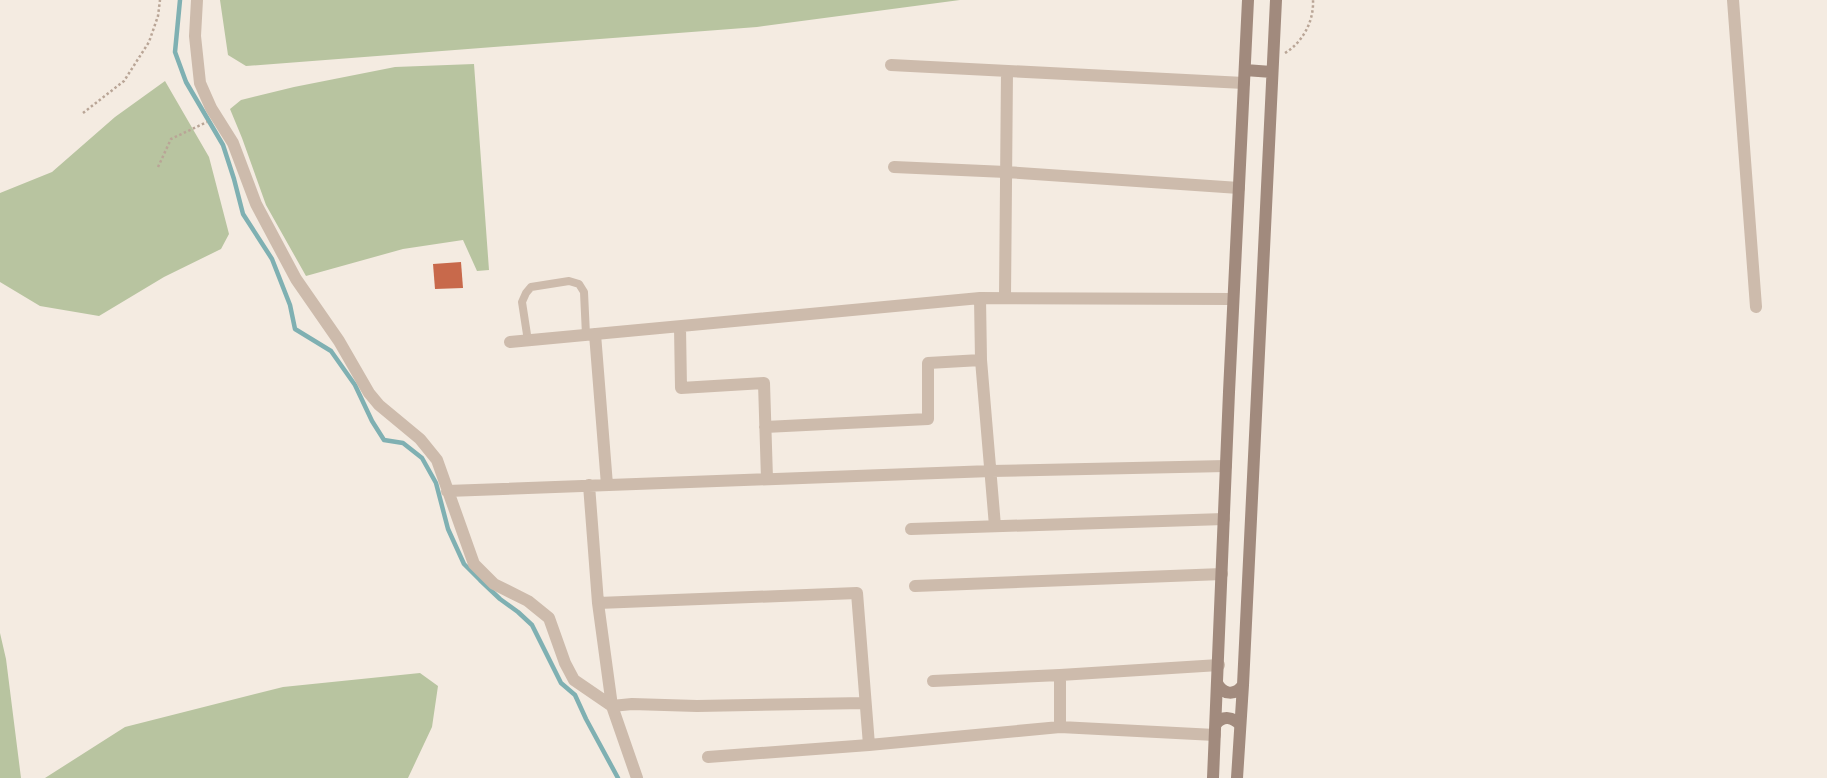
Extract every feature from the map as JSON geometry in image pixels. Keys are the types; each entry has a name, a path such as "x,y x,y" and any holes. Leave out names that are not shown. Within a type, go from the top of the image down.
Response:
{"main road":[{"path":"1213,778 1248,0"},
{"path":"1237,778 1276,0"},
{"path":"1244,76 1273,66"},
{"path":"1217,683 1220,688 1230,693 1235,692 1243,684"},
{"path":"1215,730 1218,720 1227,718 1232,718 1240,726"}],"street":[{"path":"196,0 195,36 200,84 211,108 233,144 256,204 296,279 339,341 369,393 379,405 420,439 437,460 474,564 494,584 528,602 549,618 574,680 612,706 632,704 697,706 865,703"},
{"path":"1733,0 1756,307"},
{"path":"891,65 1007,71 1244,76"},
{"path":"1005,297 1007,71"},
{"path":"894,167 1006,172 1239,188"},
{"path":"980,298 981,360 995,526"},
{"path":"510,342 980,298 1234,299"},
{"path":"680,327 681,388 764,383 766,479"},
{"path":"590,335 607,485"},
{"path":"765,427 928,419 928,362 981,360"},
{"path":"447,491 991,471 1226,466"},
{"path":"589,486 598,603 612,706 637,778"},
{"path":"911,529 1224,519"},
{"path":"915,586 1222,574"},
{"path":"598,603 857,593 869,746"},
{"path":"933,680 1060,676 1218,665"},
{"path":"1060,676 1060,727"},
{"path":"708,758 869,746 1060,727 1215,730"}],"lane":[{"path":"528,341 522,302 526,293 531,287 569,281 579,284 584,292 590,335"}],"path":[{"path":"83,113 124,81 149,42 158,16 160,0"},
{"path":"1273,66 1303,35 1312,16 1313,0"},
{"path":"158,168 171,139 198,127"}],"green space":[{"path":"220,0 960,0 757,27 246,66 228,55"},
{"path":"474,64 489,270 477,271 463,240 403,249 306,276 266,205 230,109 241,100 294,87 395,67"},
{"path":"165,81 209,157 229,234 221,249 164,277 99,316 40,306 0,282 0,193 52,172 115,117"},
{"path":"0,633 6,659 21,778 0,778"},
{"path":"420,673 438,686 432,727 408,778 45,778 125,727 283,687"}],"building":[{"path":"461,262 463,288 435,289 433,264"}],"waterway":[{"path":"180,0 175,52 186,82 223,145 243,214 272,259 290,305 295,329 331,351 355,385 372,421 384,440 403,443 422,458 436,483 448,529 464,564 500,599 532,625 561,683 575,695 618,778"}]}
